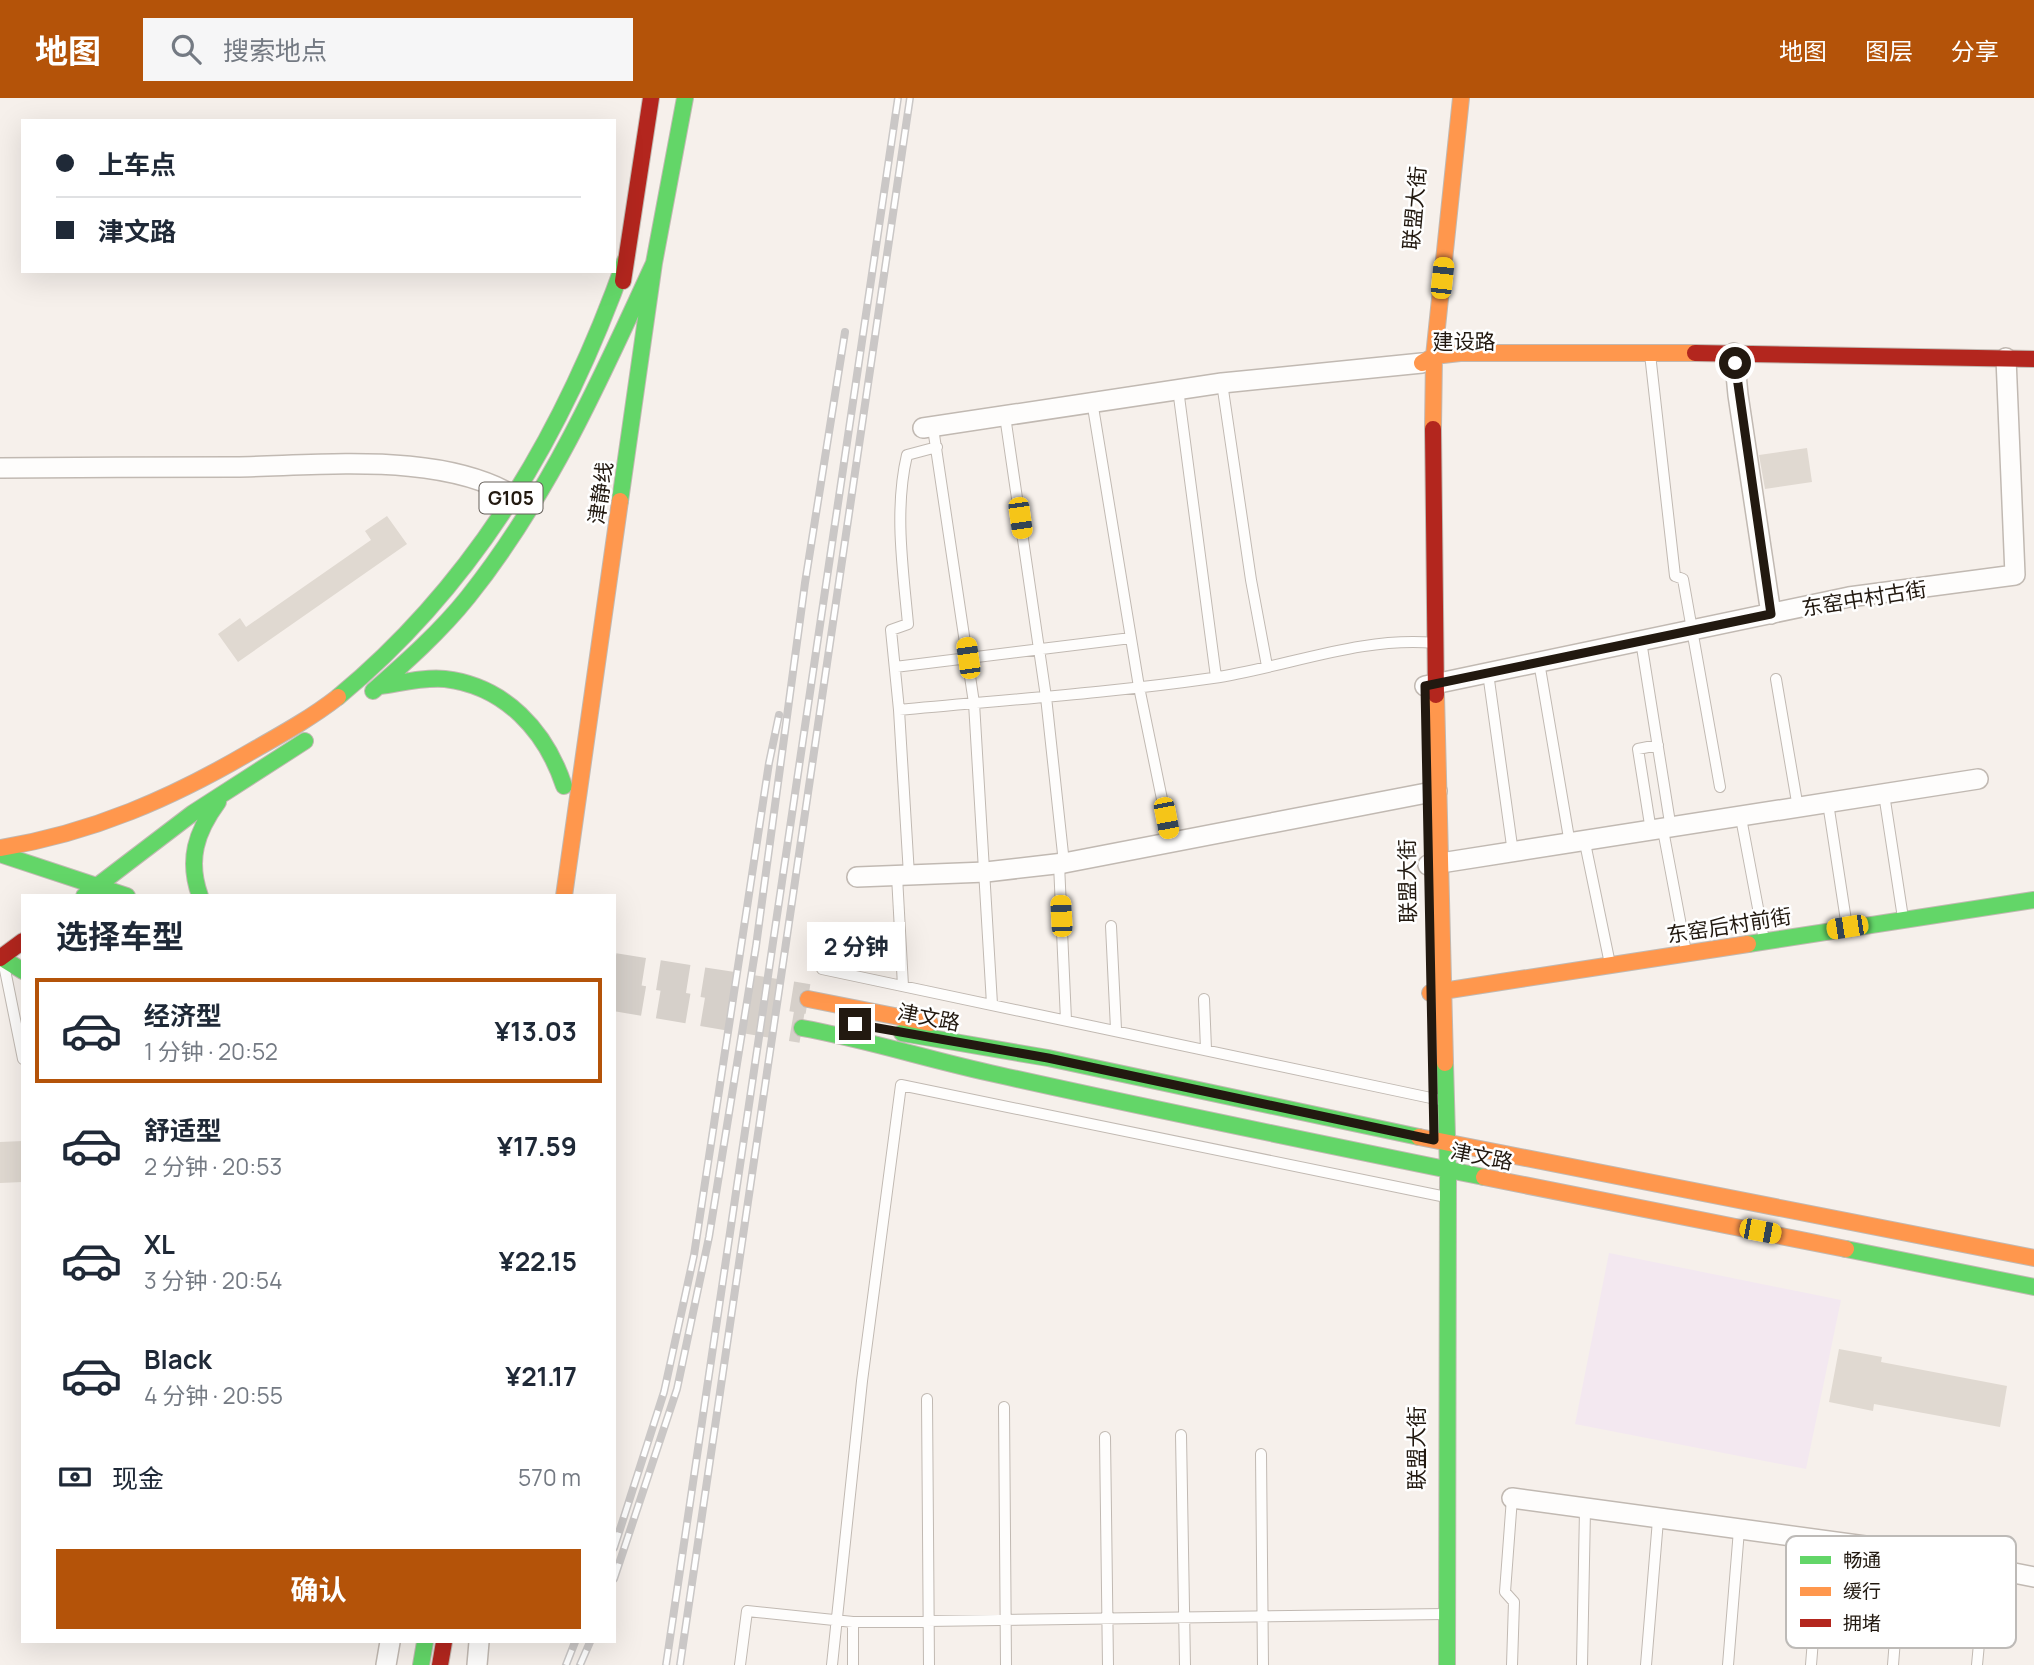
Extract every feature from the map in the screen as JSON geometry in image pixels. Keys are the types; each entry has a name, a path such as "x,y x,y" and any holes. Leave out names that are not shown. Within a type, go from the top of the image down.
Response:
{"main road":[{"name":"G105","path":"0,848 66,837 124,818 225,769 339,696 386,654 436,601 513,495 594,348 625,261 651,98"},
{"name":"津静线","path":"564,894 654,263 685,98"},
{"name":"联盟大街","path":"1439,1665 1442,1614 1441,1170 1430,685 1430,361 1444,98"},
{"path":"1430,361 1461,98"},
{"path":"615,391 625,261"},
{"path":"360,701 379,687 454,616 506,549 565,453 654,263"},
{"name":"建设路","path":"1430,361 1461,353 2006,363 2034,367"},
{"name":"建设路","path":"2006,363 2034,359"},
{"name":"津静线","path":"549,894 611,441"},
{"path":"339,696 427,678 447,679 490,692 539,731 558,764 564,786"},
{"path":"87,894 229,788 268,767 322,730"},
{"path":"199,894 193,881 194,846 203,822 229,788"},
{"path":"0,854 121,894"},
{"name":"东窑后村前街","path":"1436,992 1903,918 2034,900"},
{"path":"20,945 1,958 21,970"},
{"name":"津文路","path":"2034,1258 1440,1141 1048,1058 997,1038 803,1021 939,1062 1441,1170 2034,1287"},
{"path":"1442,1614 1447,1665"},
{"path":"421,1665 425,1643"},
{"path":"440,1665 444,1643"}],"street":[{"path":"1735,358 1771,614"},
{"path":"931,434 1005,416 1092,401 1222,383 1430,361"},
{"name":"东窑中村古街","path":"1430,685 1849,597 2015,575 2006,363"},
{"path":"0,468 384,466 444,472 513,495 532,508"},
{"path":"1434,865 1978,779"},
{"path":"857,877 986,872 1061,864 1432,792"},
{"path":"1512,1498 1658,1520 1794,1536"},
{"path":"2016,1574 2034,1577"},
{"path":"386,1665 390,1643"},
{"path":"477,1665 480,1643"}],"lane":[{"path":"1650,357 1675,576 1683,579 1720,787"},
{"path":"1222,383 1266,666"},
{"path":"1178,389 1216,677"},
{"path":"1092,401 1139,687 1171,844"},
{"path":"1005,416 1046,697 1061,864 1066,1020"},
{"path":"931,434 974,703 992,1004"},
{"path":"903,986 899,710 891,630 908,624 901,557 902,477 907,455 931,434"},
{"path":"895,667 1131,639"},
{"path":"1641,641 1658,745 1662,830"},
{"path":"899,710 1139,687 1216,677 1368,646 1430,643"},
{"path":"1539,662 1578,844 1610,965"},
{"path":"1488,673 1513,854"},
{"path":"1776,679 1798,808"},
{"path":"1658,745 1638,749 1662,830 1686,953"},
{"path":"1884,794 1903,918"},
{"path":"1828,803 1847,927"},
{"path":"1741,818 1764,940"},
{"path":"1111,926 1116,1029"},
{"path":"1,958 21,1050"},
{"path":"822,969 1116,1029 1439,1100"},
{"path":"1204,999 1206,1049"},
{"path":"832,1665 862,1381 901,1085 1441,1196"},
{"path":"927,1399 929,1665"},
{"path":"1004,1407 1006,1665"},
{"path":"1181,1435 1185,1665"},
{"path":"1105,1437 1108,1665"},
{"path":"1261,1454 1263,1665"},
{"path":"1512,1498 1505,1592 1514,1602 1512,1665"},
{"path":"1582,1665 1585,1510"},
{"path":"1646,1665 1658,1520"},
{"path":"1728,1665 1739,1530"},
{"path":"740,1665 747,1611 853,1622 1442,1614"},
{"path":"853,1622 853,1665"}],"shaded area":[{"path":"1609,1253 1841,1300 1806,1469 1575,1424"}],"building":[{"path":"1807,448 1812,482 1765,489 1759,455"},
{"path":"387,516 407,544 238,662 218,634 240,618 246,627 371,540 365,531"},
{"path":"21,1141 21,1182 0,1183 0,1142"},
{"path":"1839,1349 1882,1357 1881,1362 2007,1386 2000,1427 1874,1404 1873,1411 1829,1402"}],"tunnel":[{"path":"616,968 808,999"},
{"path":"616,996 802,1028"}],"railway":[{"path":"666,1665 898,98"},
{"path":"680,1665 910,98"},
{"path":"616,1573 677,1389 709,1237 756,946 805,583 845,332"},
{"path":"616,1542 664,1392 694,1255 769,763 779,715"},
{"path":"566,1665 575,1643"},
{"path":"580,1665 590,1643"}],"traffic: fast":[{"path":"620,501 654,263 685,98"},
{"path":"338,697 388,652 433,604 475,553 512,499 575,384 625,261"},
{"path":"373,691 457,610 497,559 571,436 654,263"},
{"path":"380,686 445,679 467,683 486,691 504,701 534,730 546,747 564,786"},
{"path":"87,894 193,813 305,741"},
{"path":"199,894 194,870 196,847 204,824 218,802"},
{"path":"0,854 121,894"},
{"path":"1748,944 2034,900"},
{"path":"2,958 21,970"},
{"path":"802,1028 1059,1088 1484,1177"},
{"path":"902,1033 1048,1058 1419,1137"},
{"path":"1445,1063 1448,1172 1447,1665"},
{"path":"1846,1249 2034,1287"},
{"path":"421,1665 425,1643"}],"traffic: slow":[{"path":"1433,429 1434,356 1461,98"},
{"path":"1422,363 1434,356 1460,353 1695,353"},
{"path":"564,894 620,501"},
{"path":"1436,695 1445,1063"},
{"path":"0,848 67,833 131,812 222,768 307,719 338,697"},
{"path":"1430,993 1748,944"},
{"path":"808,999 930,1023"},
{"path":"1419,1137 2034,1258"},
{"path":"1484,1177 1846,1249"}],"traffic: jam":[{"path":"623,281 651,98"},
{"path":"1695,353 2034,359"},
{"path":"1433,429 1436,695"},
{"path":"0,958 21,942"},
{"path":"440,1665 444,1643"}],"route":[{"path":"855,1024 1048,1058 1434,1140 1425,686 1771,614 1735,363"}]}
